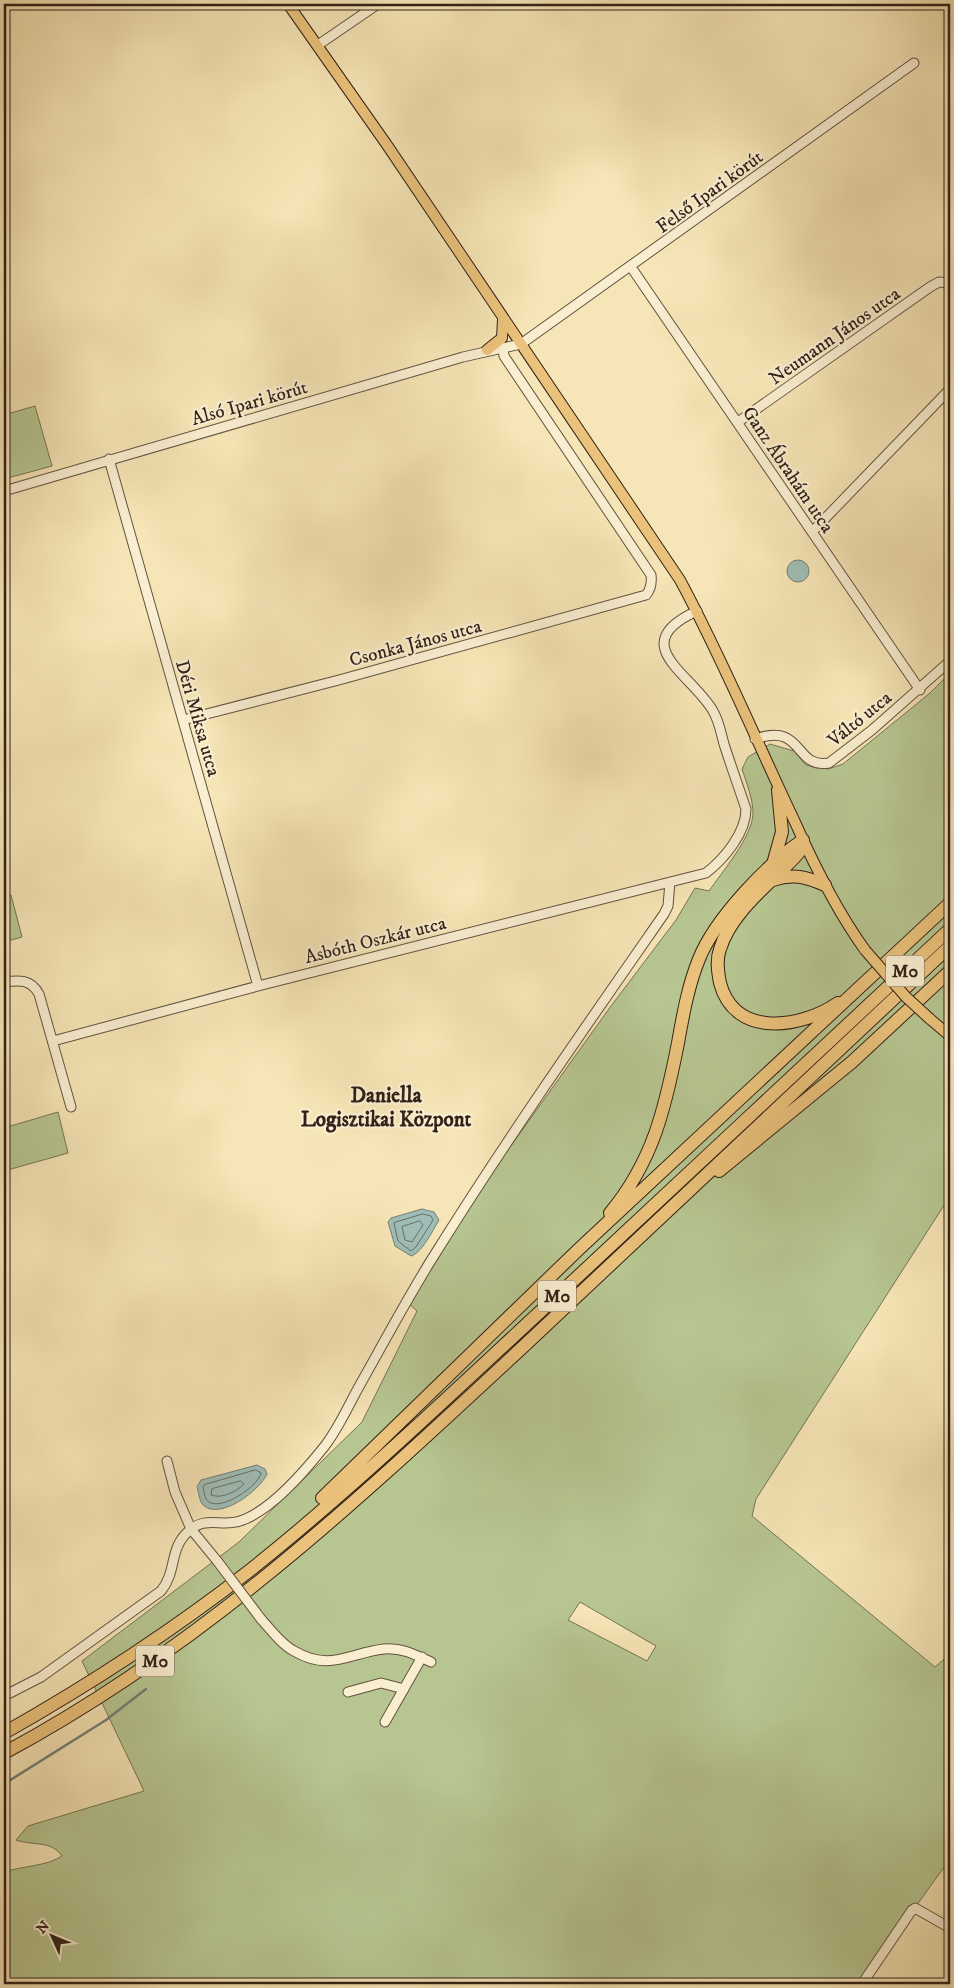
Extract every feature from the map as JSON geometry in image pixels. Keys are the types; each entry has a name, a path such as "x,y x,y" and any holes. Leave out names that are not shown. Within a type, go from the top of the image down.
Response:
{"highway":[{"path":"579,1249 629,1189 654,1141 670,1086 687,996 704,947 724,916 773,873 782,832 778,790"},
{"path":"803,840 773,873 725,934 718,960 721,986 727,1000 747,1016 759,1022 788,1024 816,1016 863,985"},
{"path":"773,873 798,875 826,885"},
{"path":"248,1572 274,1542 342,1480 579,1249 950,903"},
{"name":"M0","path":"4,1733 103,1674 248,1572 360,1476 440,1404 950,929"},
{"name":"M0","path":"4,1753 113,1689 251,1590 415,1447 950,946"},
{"path":"688,1192 724,1168 824,1086 950,971"}],"main road":[{"path":"288,4 345,84 522,344 680,580 697,611 778,790 841,914 865,950 906,996 950,1036"},
{"path":"487,350 499,342 503,336 502,315"}],"street":[{"path":"318,45 378,4"},
{"name":"Felső Ipari körút","path":"522,344 914,63"},
{"name":"Ganz Ábrahám utca","path":"631,267 920,690"},
{"name":"Neumann János utca","path":"738,422 930,287 939,282 950,283"},
{"name":"Alsó Ipari körút","path":"4,491 487,350 522,344"},
{"name":"Csonka János utca","path":"183,720 646,595 651,587 651,575 504,356 503,347"},
{"path":"812,532 950,389"},
{"name":"Déri Miksa utca","path":"109,459 258,986"},
{"name":"Asbóth Oszkár utca","path":"53,1040 258,986 706,873 737,838 745,822 746,810 714,712 673,665 665,650 665,637 670,626 697,611"},
{"name":"Váltó utca","path":"755,740 770,734 778,735 795,744 810,762 829,763 920,690 950,661"},
{"path":"4,1696 41,1677 161,1591 170,1577 175,1548 191,1529 203,1522 231,1522 249,1517 284,1490 325,1445 411,1293 467,1202 664,914 668,906 670,882"},
{"path":"4,982 26,981 37,990 71,1107"},
{"path":"167,1461 175,1492 191,1529 261,1619 288,1647 312,1659 340,1661 391,1649 409,1652 431,1662"},
{"path":"385,1722 422,1657"},
{"path":"348,1692 380,1683 404,1689"},
{"path":"862,1984 914,1909 950,1928"}],"green space":[{"path":"35,406 52,466 4,479 4,415"},
{"path":"950,673 950,1196 756,1499 752,1516 935,1667 950,1654 950,1859 860,1984 4,1984 4,1872 50,1862 62,1856 58,1851 47,1845 16,1840 28,1826 144,1791 82,1661 239,1542 362,1422 417,1311 408,1303 495,1168 611,1006 676,920 695,888 709,891 748,833 753,808 742,769 748,757 770,744 794,751 806,765 828,769 843,764 930,693","holes":["580,1602 656,1646 647,1661 568,1620"]},
{"path":"11,895 22,937 4,942 4,896"},
{"path":"58,1112 68,1153 4,1171 4,1128"}],"water":[{"path":"798,560 806,563 809,571 806,579 798,582 790,579 787,571 790,563"},
{"path":"422,1209 434,1212 439,1220 423,1246 411,1256 395,1246 388,1222 391,1218"},
{"path":"257,1465 265,1469 267,1474 263,1481 248,1495 229,1506 219,1509 210,1509 203,1505 197,1487 201,1480"}],"waterway":[{"path":"4,1784 106,1720 146,1689"}],"district":[{"name":"Daniella Logisztikai Központ","path":"386,1107"}]}
